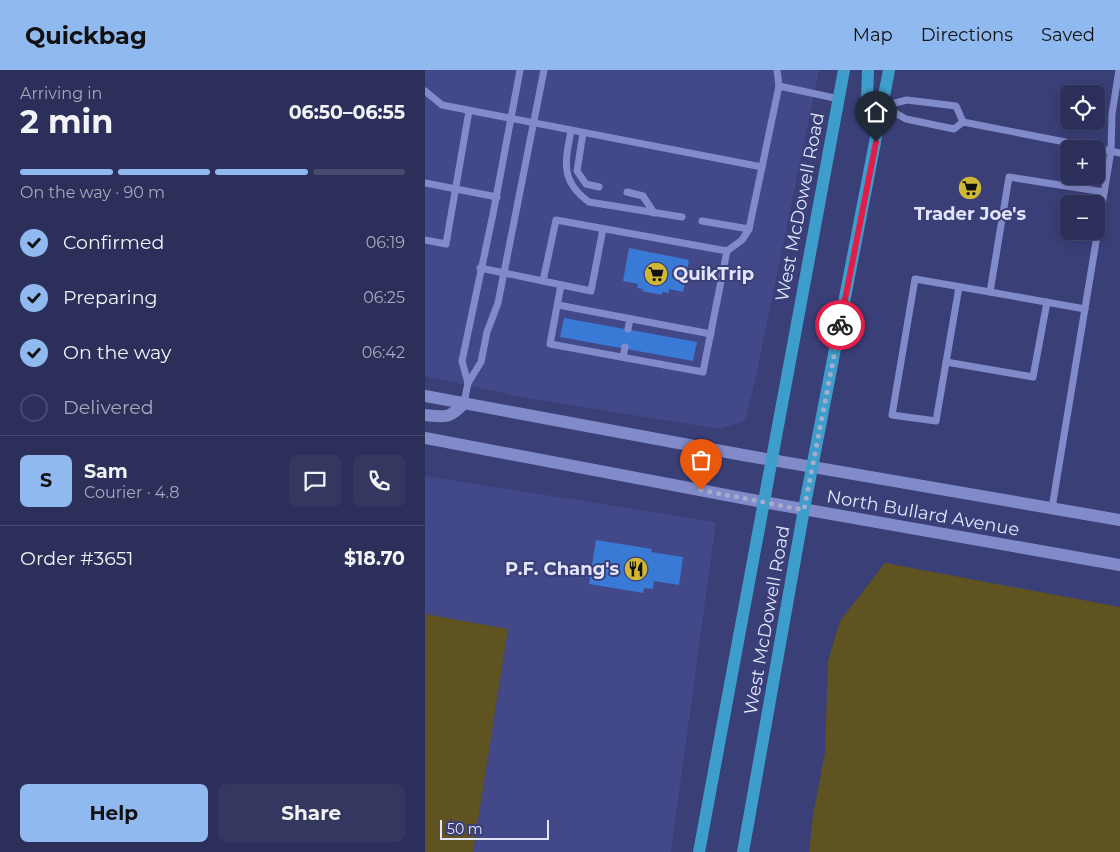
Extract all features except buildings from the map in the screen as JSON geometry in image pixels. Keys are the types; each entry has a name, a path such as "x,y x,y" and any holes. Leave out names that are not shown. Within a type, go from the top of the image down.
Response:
{"main road":[{"name":"West McDowell Road","path":"699,852 844,70"},
{"path":"868,70 867,100 883,106"},
{"name":"West McDowell Road","path":"743,852 812,466 889,70"},
{"name":"North Bullard Avenue","path":"425,396 771,460 1120,520"},
{"path":"425,415 448,416 455,414 464,404"},
{"name":"North Bullard Avenue","path":"425,438 804,510 1120,565"}],"lane":[{"path":"468,383 462,362 480,268 497,197 520,70"},
{"path":"464,404 468,383 481,362 487,332 499,302 544,70"},
{"path":"561,285 550,344 703,372 727,251 742,240 749,229 779,86 777,70"},
{"path":"1052,508 1111,151 1111,114 1119,70"},
{"path":"779,86 839,99"},
{"path":"425,94 442,105 469,111 762,167"},
{"path":"883,106 907,100 956,106 963,122"},
{"path":"883,106 906,119 954,129 963,122 1120,153"},
{"path":"425,240 446,244 469,111"},
{"path":"571,130 565,168 568,180 579,195 589,202 682,217"},
{"path":"583,133 577,172 586,184 599,187"},
{"path":"990,292 1009,177 1104,192"},
{"path":"425,183 497,197"},
{"path":"627,192 643,196 654,213"},
{"path":"543,280 555,220 727,251"},
{"path":"702,221 749,229"},
{"path":"480,268 591,291 603,229"},
{"path":"959,287 936,421 892,415 915,279 1085,309"},
{"path":"946,362 1033,377 1047,302"},
{"path":"558,305 711,334"},
{"path":"628,328 630,319"},
{"path":"623,357 625,347"}],"shaded area":[{"path":"425,70 819,70 755,381 745,421 719,429 521,397 425,376"},
{"path":"425,476 716,522 671,852 473,852 508,629 425,614"},
{"path":"885,563 1120,607 1120,852 809,852 813,815 825,753 828,661 840,621"},
{"path":"425,614 508,629 473,852 425,852"}],"way so far":[{"path":"701,490 804,510 840,325"}],"place":[{"name":"Trader Joe's","path":"970,188"},
{"name":"QuikTrip","path":"656,274"},
{"name":"P.F. Chang's","path":"636,569"}],"route":[{"path":"840,325 876,142"}]}
